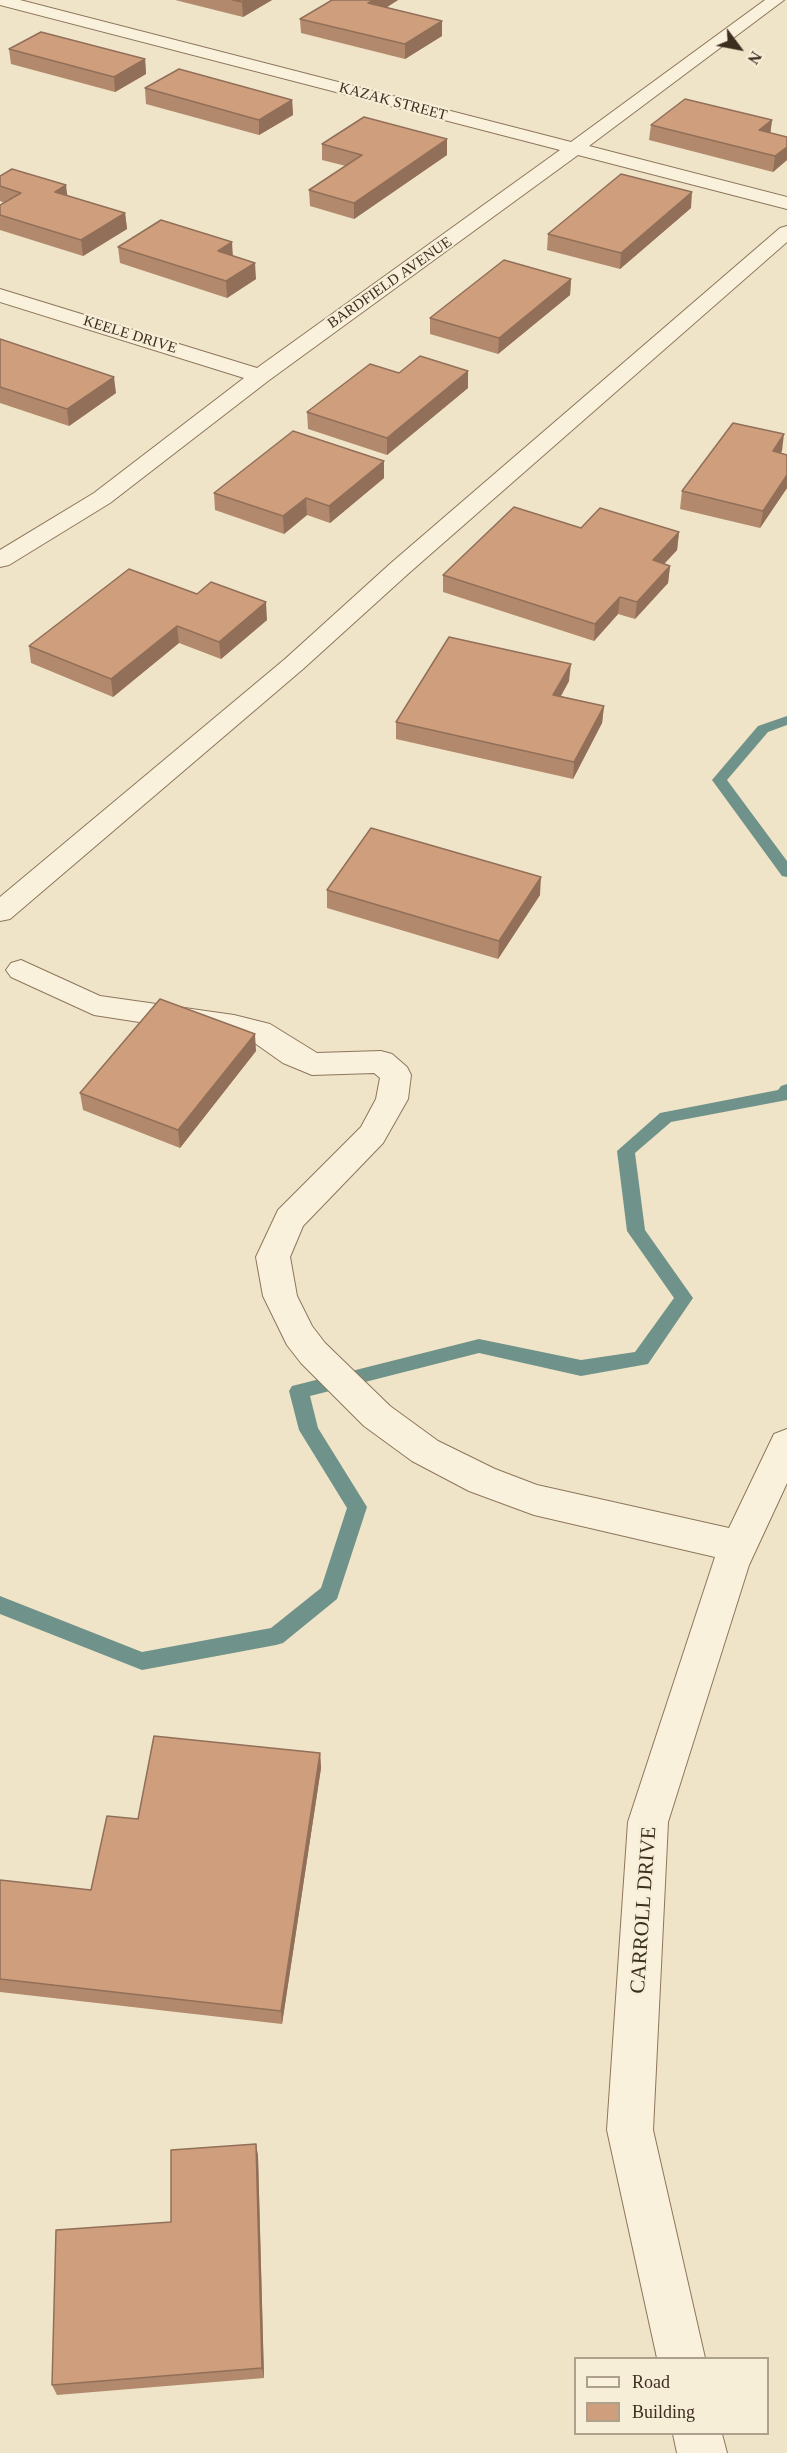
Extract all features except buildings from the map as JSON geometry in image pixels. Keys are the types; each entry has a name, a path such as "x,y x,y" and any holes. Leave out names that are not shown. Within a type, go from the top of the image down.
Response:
{"street":[{"name":"KAZAK STREET","path":"0,0 786,203"},
{"name":"BARDFIELD AVENUE","path":"0,560 102,498 260,376 438,249 776,0"},
{"path":"0,912 294,664 400,568 787,232"},
{"name":"KEELE DRIVE","path":"0,295 260,376"},
{"path":"21,970 94,1005 234,1025 259,1031 294,1055 312,1064 342,1065 381,1062 396,1075 392,1100 372,1135 290,1219 273,1257 280,1296 299,1335 313,1353 377,1416 425,1451 483,1480 534,1500 739,1546"},
{"name":"CARROLL DRIVE","path":"681,2357 630,2130 648,1822 730,1565 787,1444"},
{"path":"698,2435 702,2453"}],"waterway":[{"path":"787,720 763,729 719,780 787,872"},
{"path":"0,1605 142,1661 276,1636 330,1593 357,1507 309,1430 299,1391 479,1346 581,1368 641,1359 684,1298 636,1231 626,1151 666,1117 784,1095 787,1090"}]}
